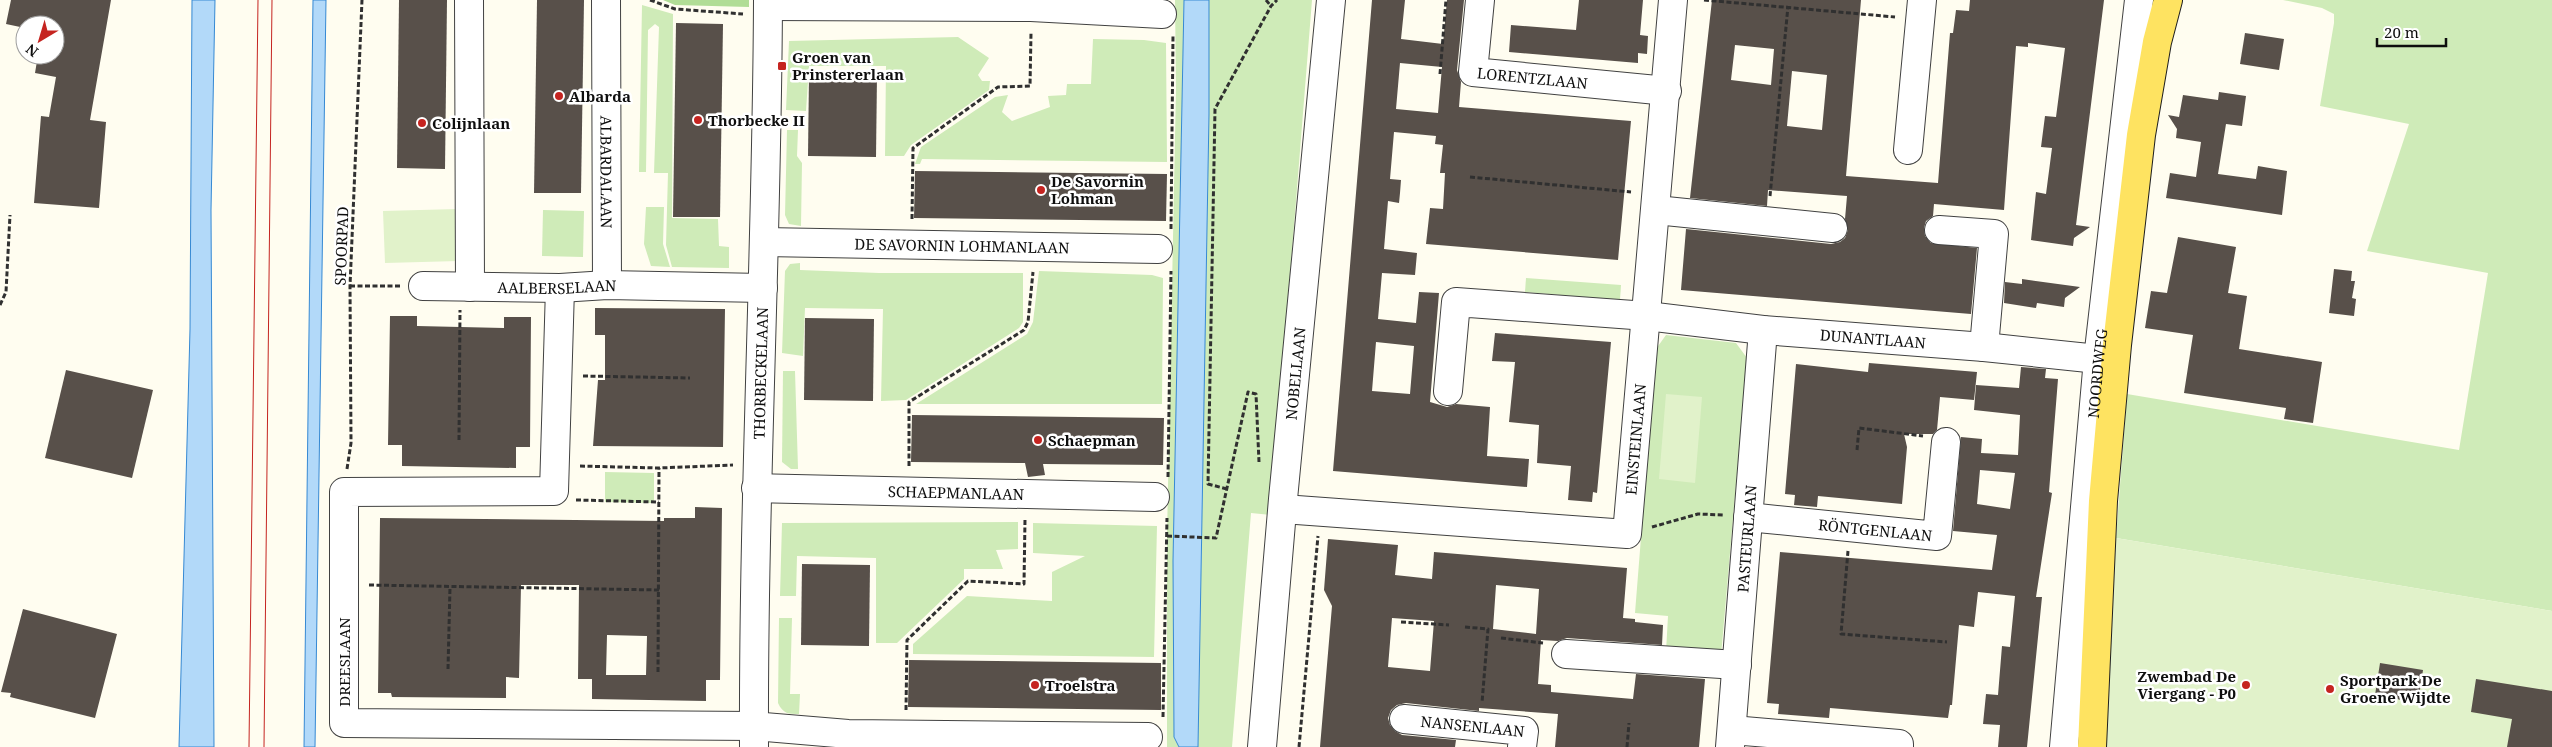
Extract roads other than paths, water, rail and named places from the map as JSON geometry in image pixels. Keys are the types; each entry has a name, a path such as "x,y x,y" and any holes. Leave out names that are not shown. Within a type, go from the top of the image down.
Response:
{"main road":[{"name":"NOORDWEG","path":"2092,747 2103,501 2117,345 2141,135 2157,42 2168,0"},
{"name":"NOORDWEG","path":"2075,747 2088,597 2103,501"}],"street":[{"path":"465,287 469,0"},
{"name":"ALBARDALAAN","path":"606,0 607,285"},
{"name":"NOBELLAAN","path":"1262,747 1331,0"},
{"name":"LORENTZLAAN","path":"1480,0 1472,72 1666,90"},
{"name":"EINSTEINLAAN","path":"1283,509 1628,534 1673,0"},
{"name":"NOORDWEG","path":"2064,747 2098,359 2139,0"},
{"path":"768,7 1031,7 1168,20"},
{"name":"THORBECKELAAN","path":"754,737 756,488 763,288 768,7"},
{"path":"1908,150 1921,10"},
{"path":"1657,202 1767,222 1833,228"},
{"path":"1940,230 1994,234 1984,347"},
{"name":"DE SAVORNIN LOHMANLAAN","path":"764,242 1035,246 1167,252"},
{"name":"AALBERSELAAN","path":"423,286 560,288 607,285 763,288"},
{"name":"DREESLAAN","path":"560,288 558,376 564,492 344,492 344,723 551,736 754,737 848,734 1155,731"},
{"name":"DUNANTLAAN","path":"1448,391 1456,302 1647,316 1762,330 1984,347 2098,359"},
{"name":"PASTEURLAAN","path":"1731,739 1762,330"},
{"name":"RÖNTGENLAAN","path":"1748,517 1937,536 1946,442"},
{"name":"SCHAEPMANLAAN","path":"756,488 1163,497"},
{"path":"1566,654 1737,665"},
{"name":"NANSENLAAN","path":"1404,719 1524,731 1522,747"},
{"path":"1731,739 1899,744 1899,747"}],"water":[{"path":"192,0 215,0 211,210 214,747 179,747 190,329"},
{"path":"313,0 326,0 315,747 304,747"},
{"path":"1184,0 1209,0 1209,114 1198,747 1179,747 1174,737 1173,561"}],"tram line":[{"path":"249,747 258,0"},
{"path":"264,747 272,0"}],"place":[{"name":"Groen van Prinstererlaan","path":"782,66"},
{"name":"Albarda","path":"559,96"},
{"name":"Thorbecke II","path":"698,120"},
{"name":"Colijnlaan","path":"422,123"},
{"name":"De Savornin Lohman","path":"1041,190"},
{"name":"Schaepman","path":"1038,440"},
{"name":"Troelstra","path":"1035,685"},
{"name":"Zwembad De Viergang - P0","path":"2246,685"},
{"name":"Sportpark De Groene Wijdte","path":"2330,689"}]}
